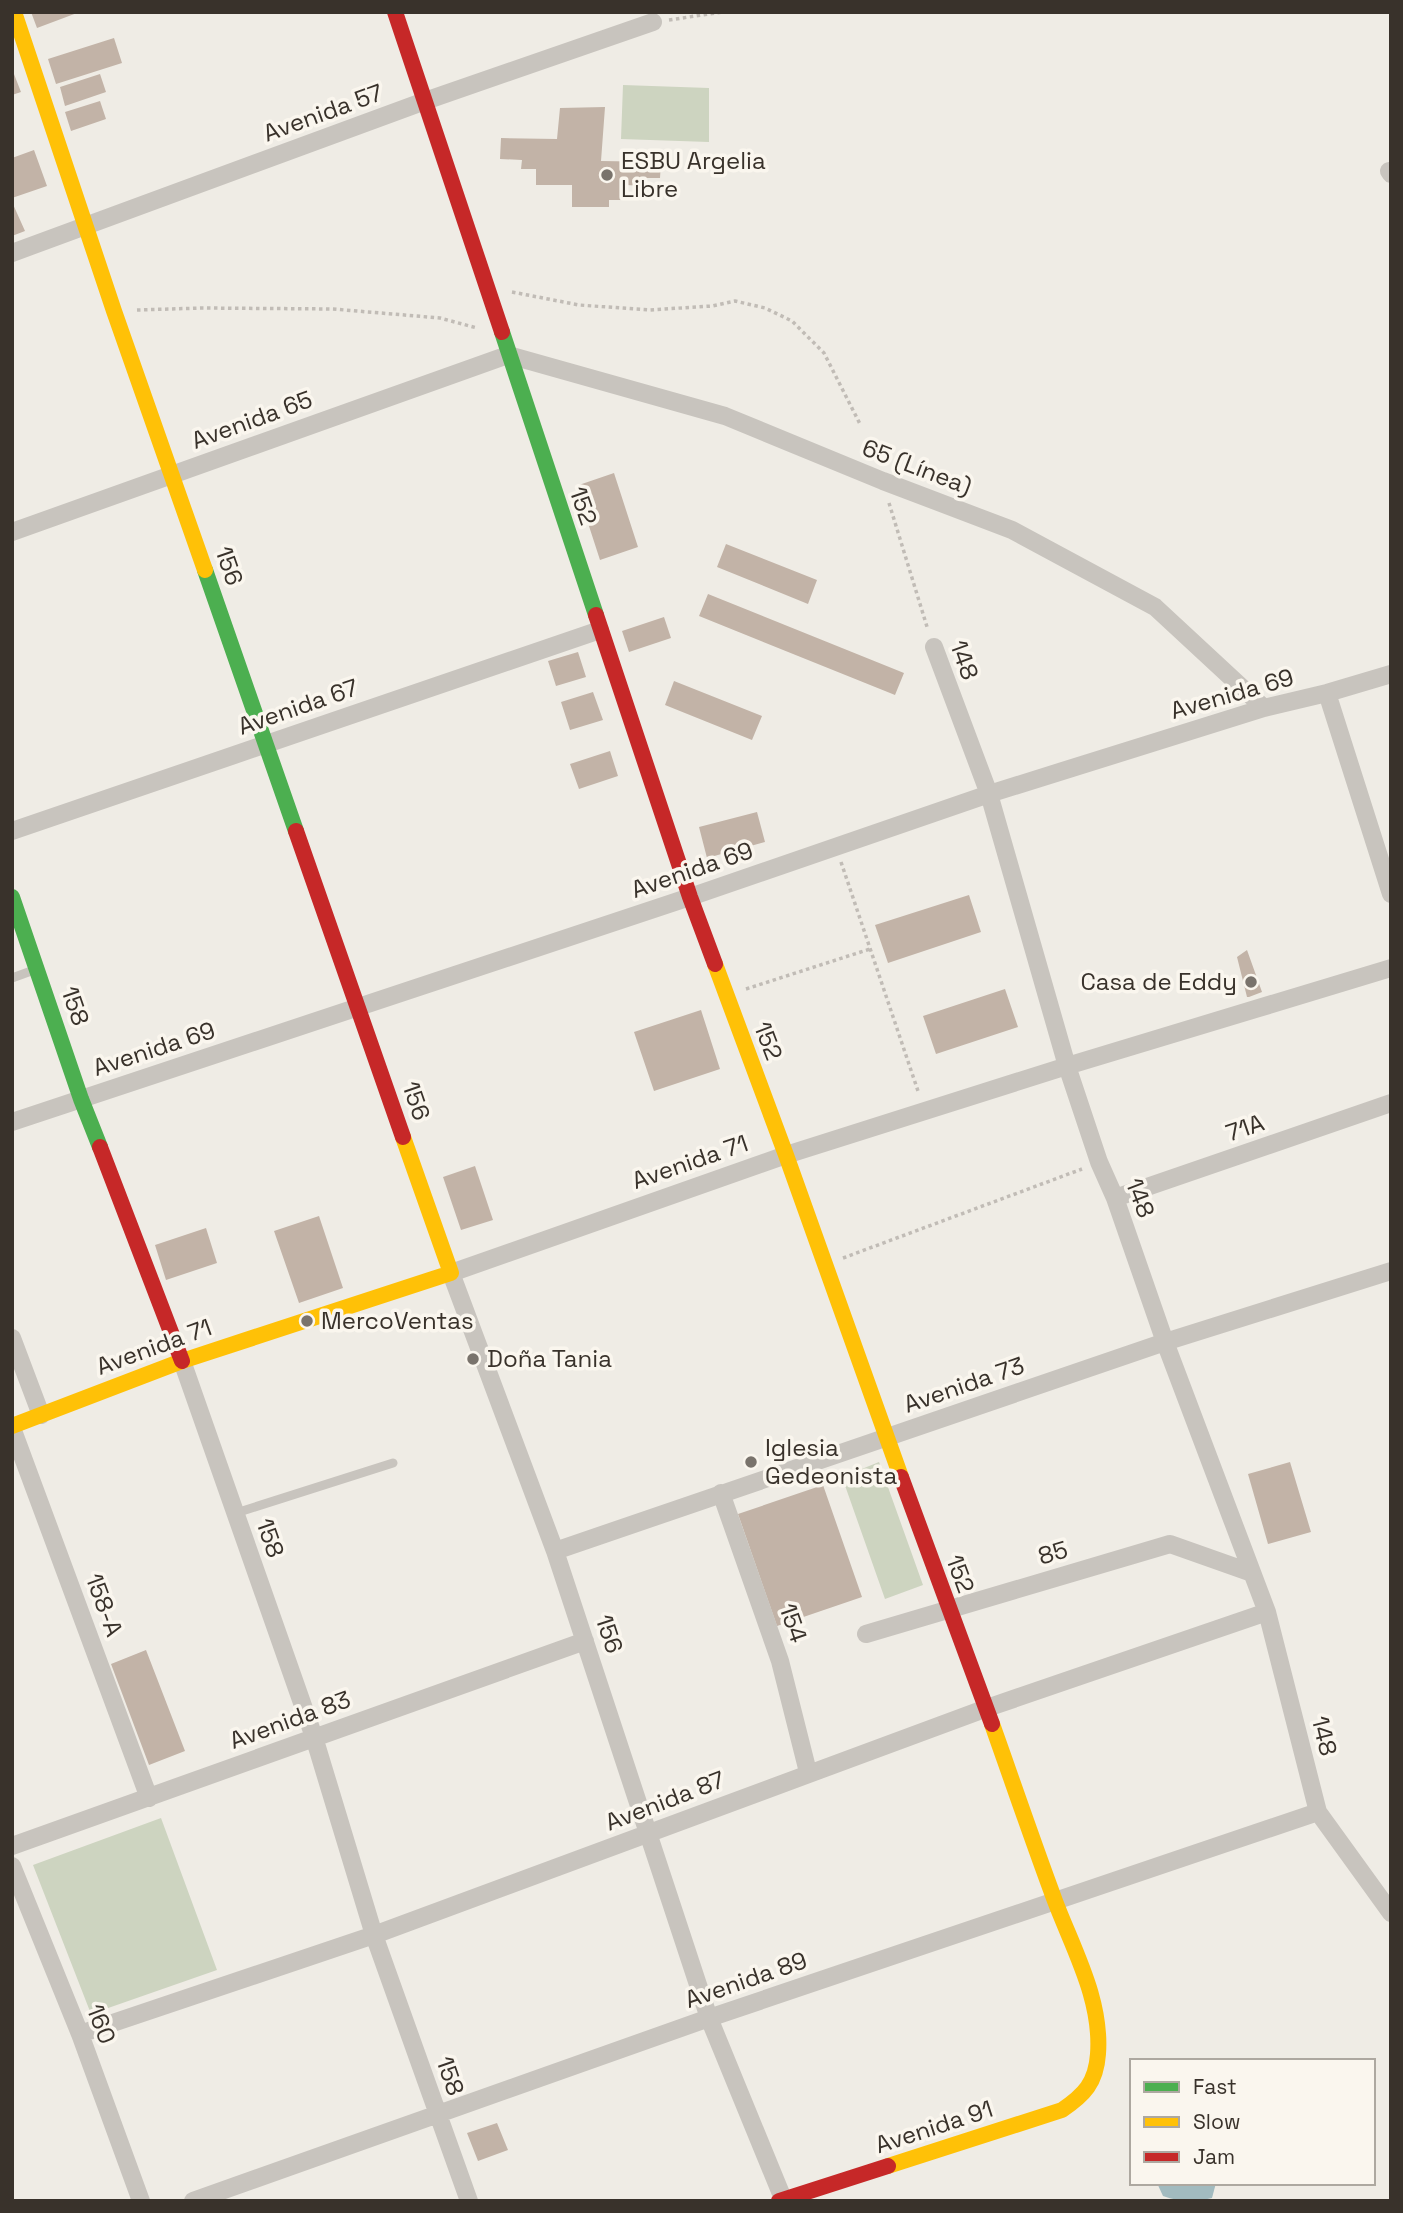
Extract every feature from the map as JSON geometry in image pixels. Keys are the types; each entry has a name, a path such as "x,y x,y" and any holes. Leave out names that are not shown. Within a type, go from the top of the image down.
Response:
{"street":[{"name":"156","path":"14,12 114,312 265,745 451,1273 555,1550 709,2018 782,2200"},
{"name":"152","path":"395,12 690,897 786,1154 949,1609 988,1707 1055,1900 1088,1983 1097,2015 1098,2056 1091,2081"},
{"name":"Avenida 57","path":"12,253 425,101 653,22"},
{"name":"Avenida 65","path":"12,532 508,355"},
{"name":"65 (Línea)","path":"508,355 725,416 1012,530 1155,607 1264,708"},
{"name":"Avenida 67","path":"12,831 600,630"},
{"name":"148","path":"933,648 989,794 1067,1066 1099,1162 1115,1198 1165,1342 1266,1612 1318,1812 1391,1913"},
{"name":"Avenida 69","path":"12,1122 690,897 989,794 1264,708 1391,674"},
{"path":"1327,693 1391,894"},
{"name":"158","path":"12,897 82,1100 182,1361 236,1513 314,1737 374,1935 469,2201"},
{"name":"Avenida 71","path":"12,1427 182,1361 451,1273 786,1154 1391,968"},
{"name":"71A","path":"1115,1198 1391,1103"},
{"name":"Avenida 73","path":"555,1550 1165,1342 1391,1270"},
{"path":"12,1338 41,1415"},
{"name":"158-A","path":"12,1427 149,1798"},
{"name":"154","path":"722,1493 780,1661 808,1772"},
{"name":"85","path":"866,1634 1170,1544 1252,1573"},
{"name":"Avenida 87","path":"80,2034 374,1935 808,1772 1266,1612"},
{"name":"Avenida 83","path":"12,1846 585,1641"},
{"name":"Avenida 89","path":"193,2201 709,2018 1318,1812"},
{"name":"160","path":"12,1866 80,2034 141,2201"},
{"name":"Avenida 91","path":"782,2200 1062,2110 1080,2098 1091,2081"}],"lane":[{"path":"12,978 37,969"},
{"path":"236,1513 393,1463"}],"path":[{"path":"653,22 722,12"},
{"path":"485,286 579,305 649,310 712,306 734,301 765,307 792,321 824,353 860,424"},
{"path":"114,312 203,307 333,309 440,318 501,334"},
{"name":"148","path":"883,481 933,648"},
{"path":"836,847 925,1112"},
{"path":"726,995 870,949"},
{"path":"825,1265 1099,1162"}],"green space":[{"path":"623,85 709,88 709,142 621,139"},
{"path":"879,1462 923,1585 885,1599 842,1477"},
{"path":"161,1818 217,1970 91,2014 33,1865"}],"water":[{"path":"1158,2185 1215,2185 1212,2198 1188,2201 1163,2196"}],"building":[{"path":"31,12 77,12 77,13 37,28"},
{"path":"114,38 122,63 56,84 48,59"},
{"path":"12,69 21,92 12,95"},
{"path":"100,74 106,92 65,106 60,87"},
{"path":"100,101 106,119 71,131 65,112"},
{"path":"605,107 601,161 661,162 660,178 644,178 644,186 626,185 626,200 609,200 609,207 572,207 572,185 536,185 536,169 521,169 522,160 500,159 501,138 557,139 560,108"},
{"path":"34,150 47,186 12,198 12,158"},
{"path":"12,202 25,231 12,236"},
{"path":"614,473 638,547 600,560 576,486"},
{"path":"726,544 817,580 808,604 717,567"},
{"path":"708,594 904,673 895,695 699,616"},
{"path":"664,617 671,638 629,652 622,631"},
{"path":"578,652 586,677 556,686 548,661"},
{"path":"674,681 762,716 752,740 665,705"},
{"path":"593,692 603,720 570,730 561,702"},
{"path":"610,751 618,776 579,789 570,764"},
{"path":"757,812 765,842 707,858 699,827"},
{"path":"969,895 981,932 888,963 875,925"},
{"name":"Casa de Eddy","path":"1247,950 1262,992 1249,997 1237,957"},
{"path":"1005,989 1018,1027 936,1054 923,1016"},
{"path":"701,1010 720,1069 654,1091 634,1032"},
{"path":"475,1166 493,1220 461,1230 443,1177"},
{"path":"319,1216 343,1288 299,1303 274,1231"},
{"path":"206,1228 217,1263 166,1280 155,1245"},
{"path":"1290,1462 1311,1532 1268,1544 1248,1474"},
{"path":"823,1485 862,1597 777,1626 738,1514"},
{"path":"146,1650 185,1751 149,1765 111,1664"},
{"path":"497,2123 508,2150 478,2161 467,2133"}],"traffic: fast":[{"path":"502,332 596,615"},
{"path":"205,570 296,831"},
{"path":"12,897 100,1147"}],"traffic: slow":[{"path":"14,12 114,311 205,570"},
{"path":"715,964 901,1477"},
{"path":"12,1426 182,1361 451,1273 403,1137"},
{"path":"888,2166 1062,2110 1088,2087 1095,2073 1098,2034 1091,1995 992,1724"}],"traffic: jam":[{"path":"395,12 502,332"},
{"path":"596,615 715,964"},
{"path":"296,831 403,1137"},
{"path":"100,1147 182,1361"},
{"path":"901,1477 992,1724"},
{"path":"779,2201 888,2166"}],"place":[{"name":"ESBU Argelia Libre","path":"607,175"},
{"name":"Casa de Eddy","path":"1251,982"},
{"name":"MercoVentas","path":"307,1321"},
{"name":"Doña Tania","path":"473,1359"},
{"name":"Iglesia Gedeonista","path":"751,1462"}]}
